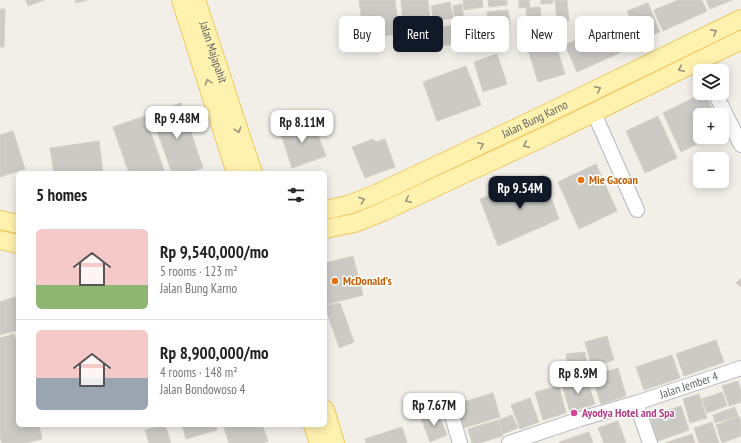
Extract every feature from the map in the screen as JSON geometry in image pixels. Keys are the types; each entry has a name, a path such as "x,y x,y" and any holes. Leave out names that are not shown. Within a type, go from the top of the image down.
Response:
{"main road":[{"path":"182,0 235,171"},
{"name":"Jalan Majapahit","path":"196,0 252,171"},
{"name":"Jalan Bung Karno","path":"327,210 348,205 374,195 542,116 741,18"},
{"path":"704,64 741,40"},
{"path":"327,229 355,223 382,212 594,113 693,70"},
{"path":"542,116 550,134"},
{"path":"0,220 16,224"},
{"path":"0,240 16,243"},
{"path":"327,417 335,443"},
{"path":"314,427 319,443"}],"street":[{"path":"718,100 741,145"},
{"path":"594,113 637,210"},
{"name":"Jalan Jember 4","path":"509,443 741,368"},
{"path":"636,403 650,443"},
{"path":"452,416 460,443"}],"building":[{"path":"26,0 44,0 28,6"},
{"path":"75,0 87,0 76,3"},
{"path":"359,0 395,0 397,16 393,16 393,35 385,36 385,16 361,16"},
{"path":"401,0 428,0 429,16 402,16"},
{"path":"463,0 482,0 483,7 464,10"},
{"path":"488,0 507,0 507,5 489,7"},
{"path":"519,0 529,0 530,7 519,8"},
{"path":"541,0 553,0 553,3 541,4"},
{"path":"555,0 567,0 569,21 567,21 567,16 556,16"},
{"path":"678,0 702,0 707,11 663,31 654,10"},
{"path":"706,0 732,0 710,9"},
{"path":"450,2 453,16 451,16 451,18 443,20 443,16 433,16 431,6"},
{"path":"648,3 653,16 629,16 627,11"},
{"path":"462,4 463,16 454,16 453,6"},
{"path":"540,7 541,16 527,16 526,8"},
{"path":"0,9 5,9 4,47 0,47"},
{"path":"508,10 509,16 487,16 487,12"},
{"path":"654,18 660,32 654,34"},
{"path":"451,25 451,44 443,46 443,27"},
{"path":"575,40 575,52 622,52 577,72 567,50 567,44"},
{"path":"529,52 558,52 565,74 538,82"},
{"path":"497,54 507,84 483,92 474,62"},
{"path":"466,66 481,105 437,121 423,82"},
{"path":"693,98 693,100 708,100 712,108 693,108 693,144 698,144 681,152 663,113"},
{"path":"181,103 203,168 193,171 171,171 151,114"},
{"path":"145,116 164,171 128,171 113,127"},
{"path":"658,116 677,158 645,173 626,131"},
{"path":"298,122 301,128 314,125 326,156 292,168 279,128"},
{"path":"13,131 25,169 0,177 0,135"},
{"path":"373,139 376,142 385,139 395,167 365,178 352,147"},
{"path":"99,141 103,171 54,171 50,148"},
{"path":"596,164 617,211 579,229 558,182"},
{"path":"543,175 559,219 498,246 480,199"},
{"path":"353,256 363,295 327,304 327,262"},
{"path":"741,278 741,287 736,283"},
{"path":"16,297 16,331 0,335 0,302"},
{"path":"340,303 354,342 339,348 327,312 327,306"},
{"path":"14,334 16,342 16,427 39,427 42,439 26,443 2,443 0,436 0,338"},
{"path":"607,336 614,360 592,367 585,342"},
{"path":"716,340 724,362 684,376 676,354"},
{"path":"585,352 588,372 569,375 566,354"},
{"path":"672,355 680,378 644,390 636,367"},
{"path":"618,368 626,396 601,404 592,376"},
{"path":"586,377 595,404 570,412 562,385"},
{"path":"738,381 741,391 741,402 729,406 722,386"},
{"path":"559,386 566,413 543,420 535,392"},
{"path":"722,392 727,406 707,413 702,399"},
{"path":"493,393 500,417 463,428 456,404"},
{"path":"699,394 707,418 690,423 683,399"},
{"path":"530,398 539,422 520,429 511,405"},
{"path":"681,406 689,430 658,441 650,416"},
{"path":"735,407 738,416 715,423 713,415"},
{"path":"438,412 447,435 430,442 421,418"},
{"path":"512,415 518,428 503,434 498,420"},
{"path":"739,416 741,421 741,436 722,443 716,425"},
{"path":"498,420 503,436 479,443 472,443 468,429"},
{"path":"618,421 626,443 604,443 598,428"},
{"path":"712,422 719,443 699,443 694,428"},
{"path":"155,427 166,427 171,443 149,443 145,430"},
{"path":"183,427 216,427 217,430 186,439"},
{"path":"224,427 263,427 268,441 263,443 229,443"},
{"path":"402,427 407,443 366,443 365,439"},
{"path":"589,432 593,443 559,442"},
{"path":"692,434 695,443 665,443"}],"place":[{"name":"Mie Gacoan","path":"581,180"},
{"name":"McDonald's","path":"335,281"},
{"name":"Ayodya Hotel and Spa","path":"574,413"}]}
